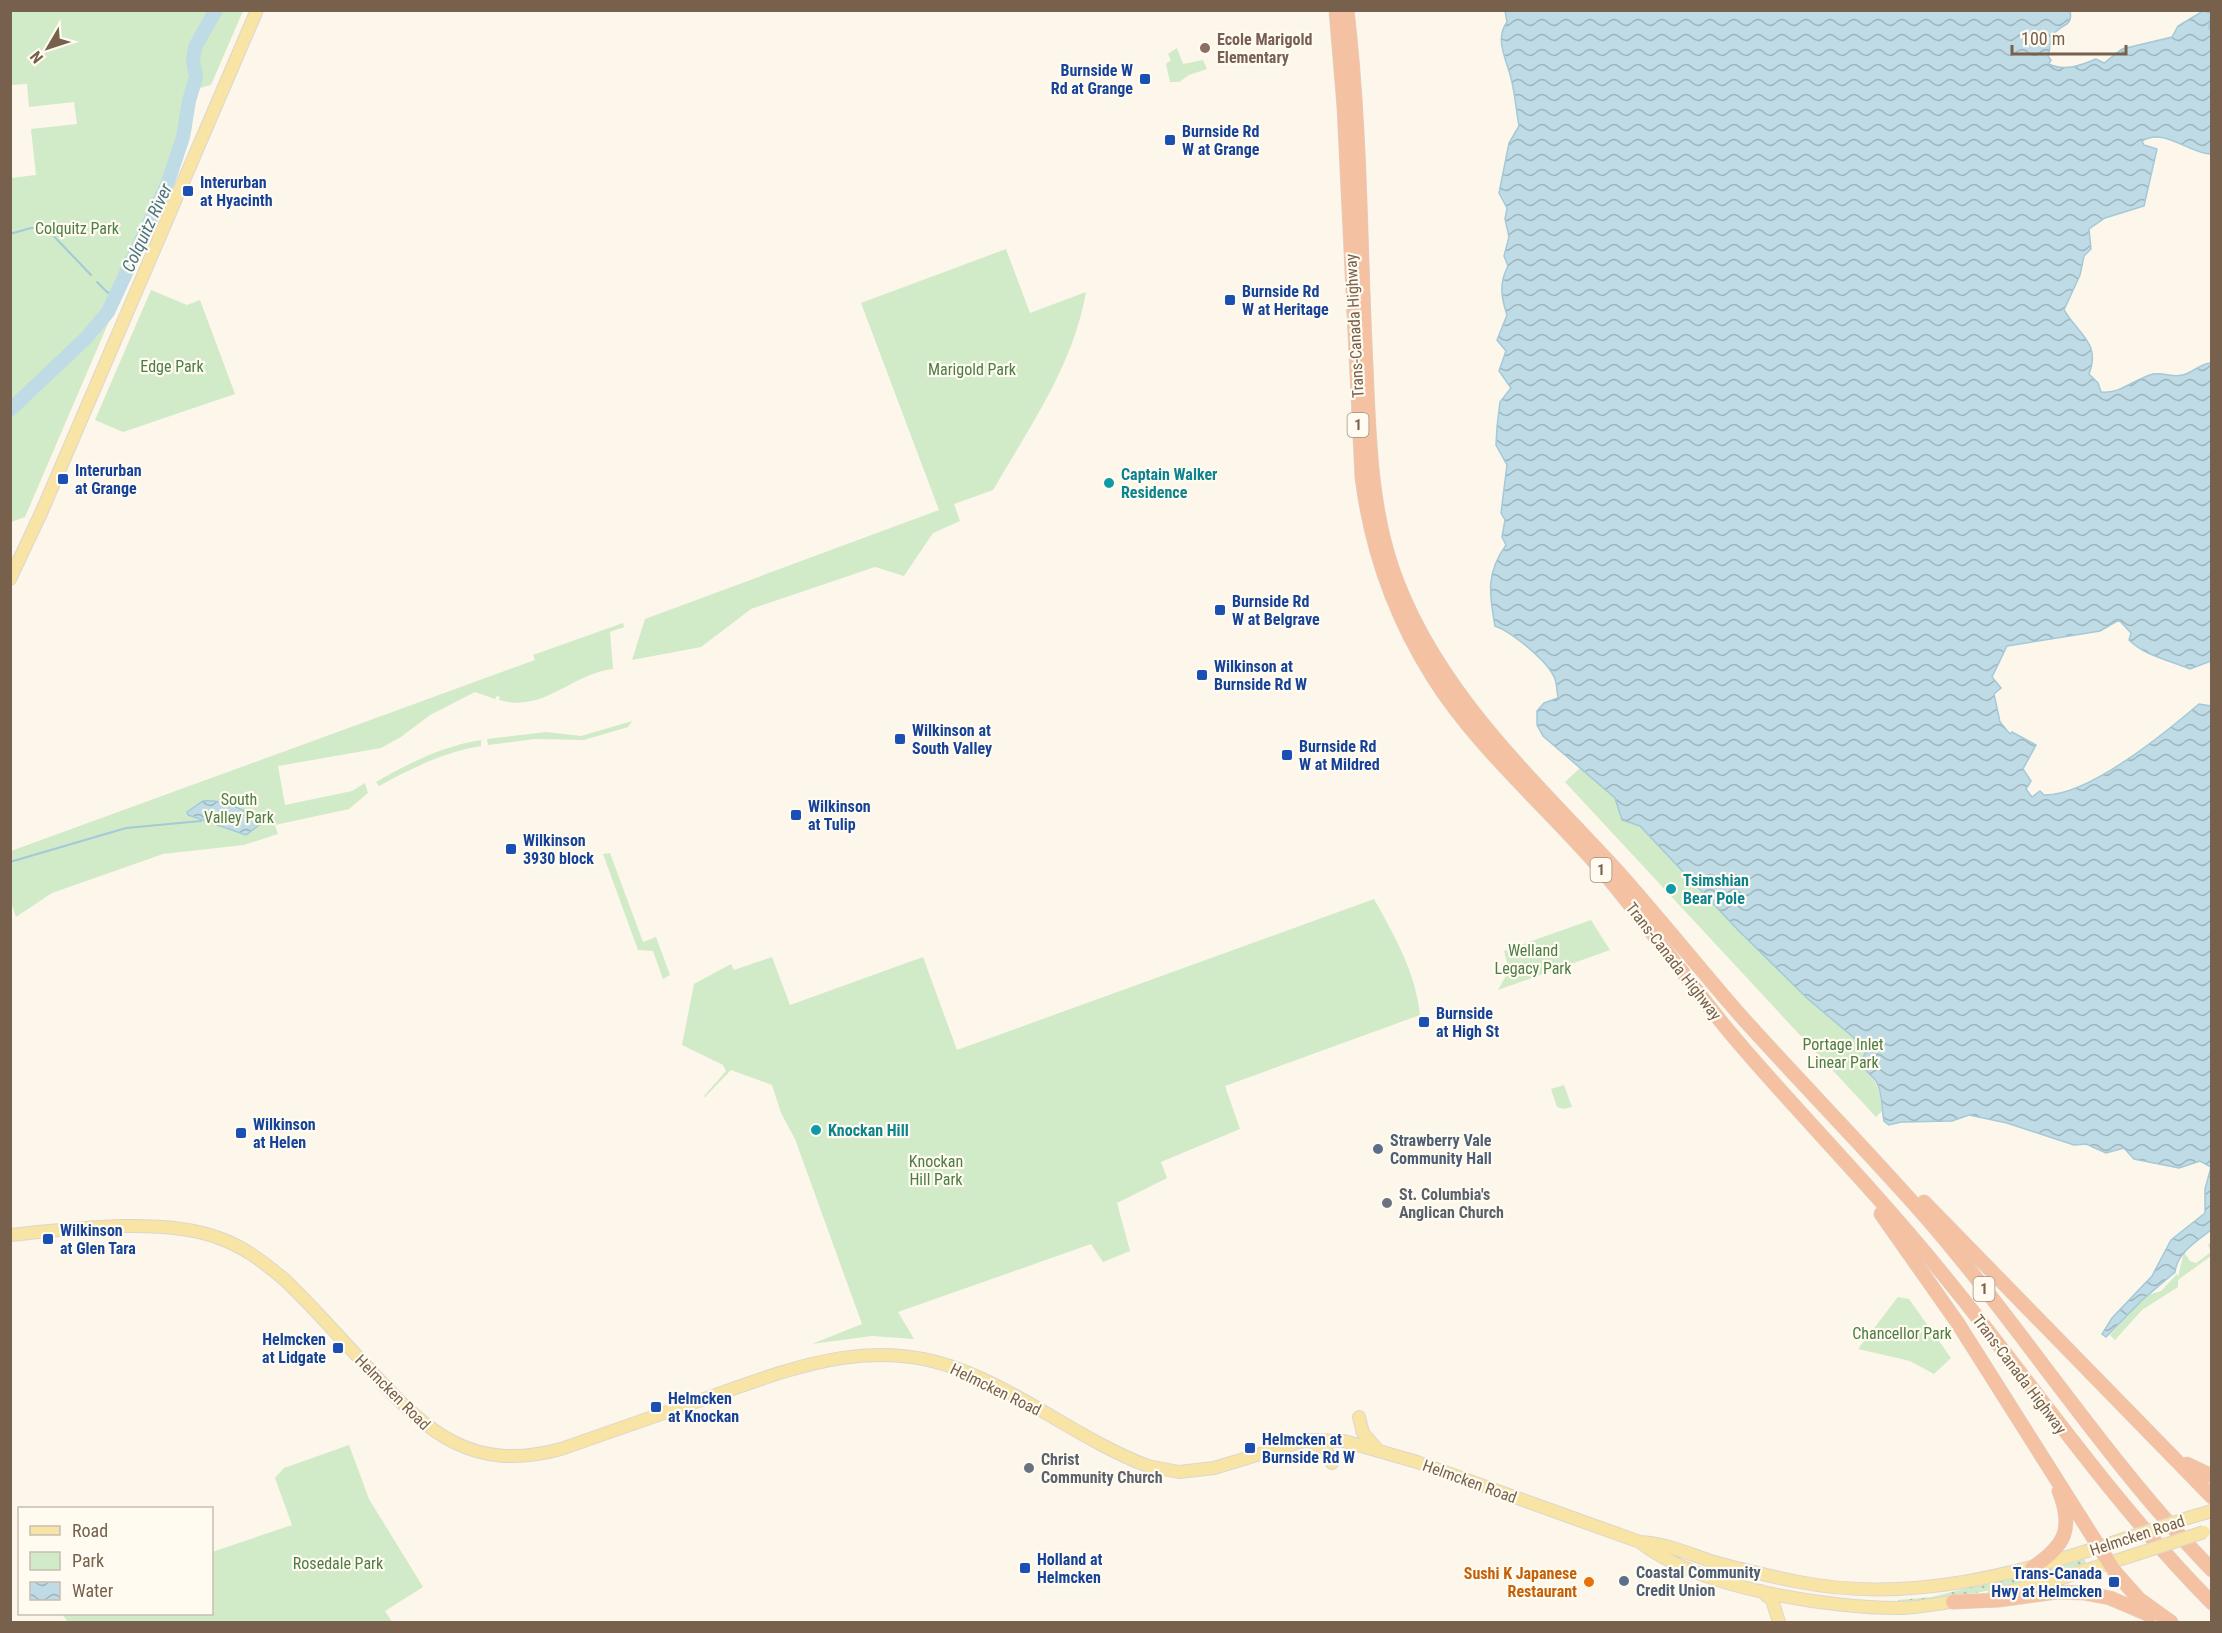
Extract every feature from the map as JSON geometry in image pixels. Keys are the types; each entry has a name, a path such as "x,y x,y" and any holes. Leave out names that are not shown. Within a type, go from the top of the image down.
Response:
{"highway":[{"path":"1327,10 1344,107"},
{"name":"Trans-Canada Highway","path":"1336,10 1344,107 1362,477 1373,542 1382,575 1399,615 1425,664 1456,710 1599,867 1769,1078 1922,1248 2110,1491 2211,1603"},
{"name":"Trans-Canada Highway","path":"1347,10 1354,87 1372,468 1386,549 1402,595 1433,658 1477,718 1629,885 1744,1019 1927,1218 2140,1492 2211,1570"},
{"path":"1354,87 1356,10"},
{"path":"1744,1019 1770,1038 1902,1179 2175,1457 2211,1497"},
{"path":"1769,1078 1796,1118 1860,1188 1895,1232 1957,1322 2109,1564 2139,1599 2170,1623"},
{"path":"2032,1568 2056,1550 2066,1526 2061,1497 2037,1450"},
{"path":"2175,1457 2211,1476"},
{"path":"1953,1602 1999,1600 2057,1592 2084,1593 2122,1602 2164,1623"}],"main road":[{"path":"10,579 47,500 257,10"},
{"name":"Helmcken Road","path":"10,1236 130,1227 199,1232 251,1254 301,1295 425,1425 454,1444 490,1455 526,1456 561,1449 813,1362 859,1354 893,1354 929,1359 967,1372 1148,1466 1179,1472 1214,1468 1307,1440 1344,1441 1378,1450 1640,1542 1658,1543 1713,1562 1795,1581 1880,1591 1959,1583 2032,1568 2211,1511"},
{"path":"1359,1417 1363,1433 1378,1450"},
{"path":"1307,1440 1326,1449 1332,1463"},
{"name":"Helmcken Road","path":"1640,1542 1654,1553 1721,1580 1760,1590 1875,1607 1915,1607 1953,1602 2046,1583 2208,1531"},
{"path":"1760,1590 1772,1600 1779,1623"}],"green space":[{"name":"Colquitz Park","path":"10,11 243,11 211,85 188,91 192,128 25,517 11,522 11,178 36,175 31,129 77,124 74,102 29,107 27,84 11,85"},
{"path":"1177,48 1183,64 1203,60 1207,69 1189,75 1179,82 1170,82 1166,64 1171,60 1168,54"},
{"name":"Marigold Park","path":"1006,249 1030,313 1086,292 1080,319 1061,370 993,490 954,504 960,521 933,533 904,576 875,567 751,609 701,647 632,660 645,619 939,510 861,303"},
{"name":"Edge Park","path":"151,290 187,305 200,300 235,394 123,432 95,420"},
{"name":"South Valley Park","path":"623,623 624,627 610,632 613,669 598,672 544,697 530,701 515,703 499,700 500,697 497,696 495,699 475,692 430,715 401,737 381,748 278,766 285,805 352,791 365,783 368,793 349,809 275,825 278,834 244,845 163,854 52,893 16,917 11,902 11,851 535,660 533,655"},
{"path":"632,721 628,727 584,740 535,739 488,745 487,739 546,732 581,736"},
{"path":"481,740 481,746 454,752 428,762 379,786 376,782 427,756 453,746"},
{"name":"Portage Inlet Linear Park","path":"1580,768 1615,798 1622,820 1640,826 1738,930 1808,999 1859,1042 1866,1053 1862,1067 1875,1082 1879,1091 1882,1111 1876,1117 1565,782"},
{"path":"610,853 643,942 656,937 670,975 663,979 653,951 638,950 603,854"},
{"name":"Knockan Hill Park","path":"1374,899 1409,969 1420,1015 1225,1086 1240,1129 1161,1162 1167,1178 1117,1203 1130,1251 1103,1262 1091,1244 898,1312 914,1339 872,1336 812,1344 862,1324 795,1139 781,1113 772,1085 731,1070 704,1096 726,1071 723,1065 682,1045 694,984 731,964 734,970 772,957 790,1005 923,957 957,1050"},
{"name":"Welland Legacy Park","path":"1591,920 1610,950 1498,990 1509,970 1504,951"},
{"path":"1564,1085 1572,1107 1564,1109 1557,1107 1551,1089"},
{"path":"2184,1252 2190,1261 2196,1263 2211,1252 2211,1256 2178,1280 2178,1287 2142,1310 2115,1340 2110,1335 2145,1296 2161,1291 2177,1274 2178,1277"},
{"name":"Chancellor Park","path":"1898,1297 1909,1299 1951,1358 1934,1374 1910,1361 1858,1349"},
{"name":"Rosedale Park","path":"349,1445 369,1499 423,1587 385,1611 392,1622 64,1622 67,1621 63,1615 213,1615 213,1552 292,1525 275,1478 284,1468"},
{"path":"2084,1558 2087,1565 2040,1579 1970,1594 1898,1603 1898,1600 1932,1597"}],"water":[{"path":"1505,11 2070,11 2071,16 2068,23 2052,37 2048,56 2051,60 2049,64 2067,68 2096,59 2104,63 2122,49 2172,37 2178,26 2203,11 2211,13 2209,29 2212,31 2211,154 2159,137 2142,141 2144,145 2157,149 2144,206 2105,218 2089,229 2091,249 2084,256 2080,275 2064,310 2087,340 2092,354 2089,374 2098,383 2101,392 2121,389 2153,374 2182,375 2211,363 2211,661 2190,669 2150,654 2129,640 2131,633 2119,620 2100,631 2007,646 1992,677 2001,688 1994,694 2000,722 2010,734 2012,732 2036,745 2023,769 2031,781 2026,789 2032,797 2040,791 2044,795 2062,793 2082,785 2147,746 2199,704 2211,706 2211,1167 2200,1161 2179,1168 2134,1159 2124,1148 2106,1153 2086,1144 2074,1145 2007,1123 1969,1115 1952,1121 1901,1122 1889,1125 1884,1121 1878,1085 1862,1064 1861,1061 1866,1052 1859,1042 1808,999 1738,930 1640,826 1622,820 1615,798 1543,736 1537,725 1537,711 1544,703 1558,698 1555,679 1545,664 1529,648 1511,634 1495,626 1491,603 1492,574 1506,545 1502,537 1505,520 1501,513 1507,465 1496,445 1497,427 1500,402 1511,388 1499,371 1506,351 1497,340 1507,315 1502,290 1503,278 1508,266 1504,256 1509,237 1505,219 1507,208 1499,193 1509,143 1519,126 1512,84 1501,43 1503,29 1507,22"},
{"path":"203,801 217,801 238,808 257,818 259,825 246,835 188,815 187,812"},
{"path":"2211,1167 2211,1230 2184,1253 2175,1272 2141,1301 2106,1337 2102,1334 2112,1318 2152,1276 2171,1240 2205,1213 2205,1189"}],"waterway":[{"name":"Colquitz River","path":"10,410 86,338 108,312 168,182 183,137 196,77 193,61 195,47 216,10"},
{"path":"10,234 31,228 46,228 91,275"},
{"path":"97,282 107,292 116,296"},
{"path":"10,862 126,828 201,821"}],"place":[{"name":"Ecole Marigold Elementary","path":"1205,48"},
{"name":"Burnside W Rd at Grange","path":"1145,79"},
{"name":"Burnside Rd W at Grange","path":"1170,140"},
{"name":"Interurban at Hyacinth","path":"188,191"},
{"name":"Burnside Rd W at Heritage","path":"1230,300"},
{"name":"Interurban at Grange","path":"63,479"},
{"name":"Captain Walker Residence","path":"1109,483"},
{"name":"Burnside Rd W at Belgrave","path":"1220,610"},
{"name":"Wilkinson at Burnside Rd W","path":"1202,675"},
{"name":"Wilkinson at South Valley","path":"900,739"},
{"name":"Burnside Rd W at Mildred","path":"1287,755"},
{"name":"Wilkinson at Tulip","path":"796,815"},
{"name":"Wilkinson 3930 block","path":"511,849"},
{"name":"Tsimshian Bear Pole","path":"1671,889"},
{"name":"Burnside at High St","path":"1424,1022"},
{"name":"Knockan Hill","path":"816,1130"},
{"name":"Wilkinson at Helen","path":"241,1133"},
{"name":"Strawberry Vale Community Hall","path":"1378,1149"},
{"name":"St. Columbia's Anglican Church","path":"1387,1203"},
{"name":"Wilkinson at Glen Tara","path":"48,1239"},
{"name":"Helmcken at Lidgate","path":"338,1348"},
{"name":"Helmcken at Knockan","path":"656,1407"},
{"name":"Helmcken at Burnside Rd W","path":"1250,1448"},
{"name":"Christ Community Church","path":"1029,1468"},
{"name":"Holland at Helmcken","path":"1025,1568"},
{"name":"Coastal Community Credit Union","path":"1624,1581"},
{"name":"Sushi K Japanese Restaurant","path":"1589,1582"},
{"name":"Trans-Canada Hwy at Helmcken","path":"2114,1582"}]}
